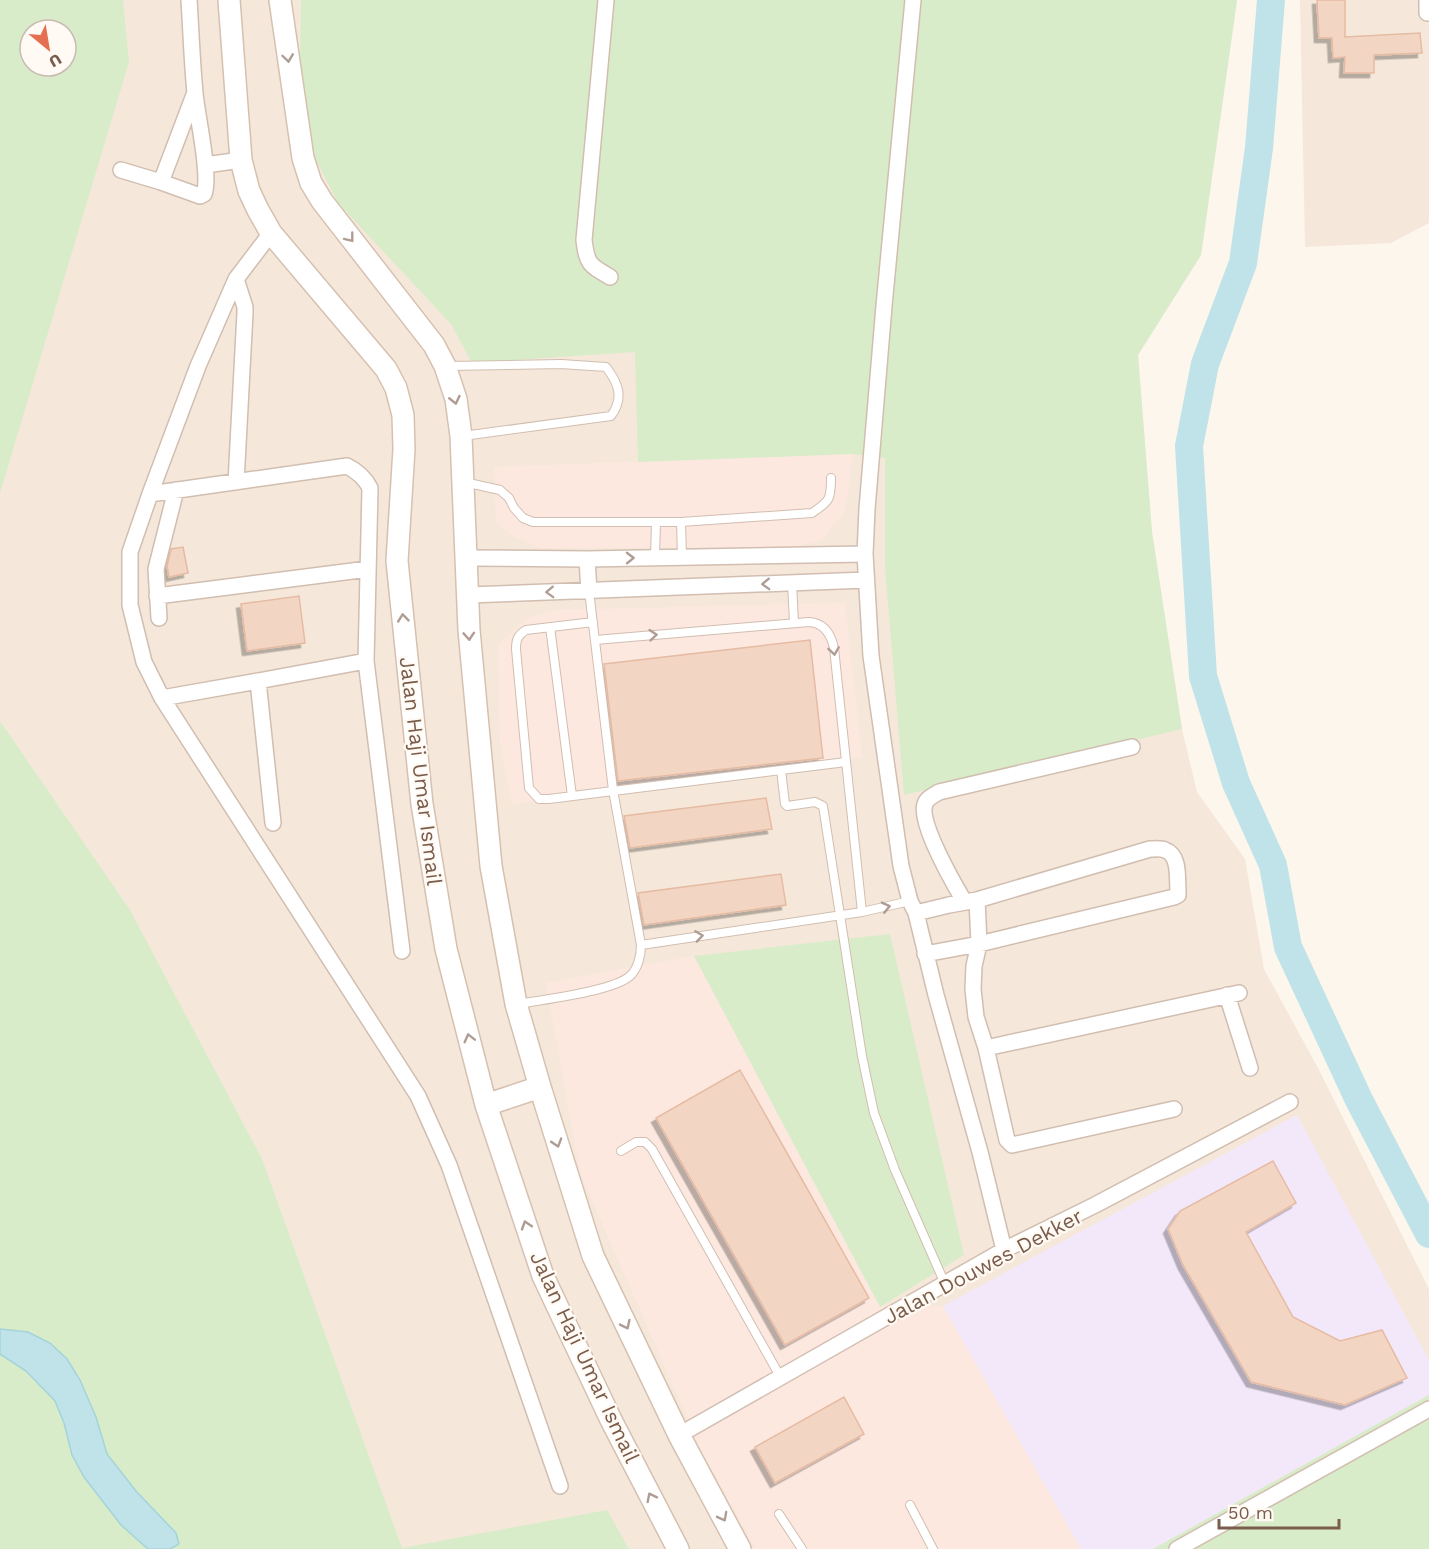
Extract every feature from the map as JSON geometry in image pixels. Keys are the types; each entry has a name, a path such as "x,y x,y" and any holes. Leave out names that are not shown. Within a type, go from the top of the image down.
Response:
{"main road":[{"name":"Jalan Haji Umar Ismail","path":"230,0 241,160 249,191 271,233 386,369 396,388 403,415 404,449 397,561 422,804 446,949 486,1106 543,1276 611,1420 678,1549"},
{"path":"280,0 303,158 311,183 338,223 434,345 445,366 456,399 464,482 469,630 491,866 516,1004 540,1087 593,1256 679,1436 740,1549"},
{"path":"486,1106 540,1087"}],"street":[{"path":"121,170 200,196 206,189 195,93 189,0"},
{"path":"606,0 584,240 586,257 591,265 610,277"},
{"path":"913,0 867,509 865,554 871,656 901,866 980,1152 1004,1250"},
{"path":"161,182 195,93"},
{"path":"205,165 241,160"},
{"path":"271,233 236,279 198,366 130,552 130,605 144,662 162,698 418,1096 450,1165 560,1486"},
{"path":"236,279 245,307 236,482"},
{"path":"150,494 347,466 362,476 370,488 366,661 402,951"},
{"path":"159,618 156,569 176,490"},
{"path":"467,558 587,559 865,554"},
{"path":"587,559 589,591"},
{"path":"157,596 368,569"},
{"path":"468,596 866,580"},
{"path":"162,698 366,661"},
{"path":"258,681 273,823"},
{"path":"1132,747 939,792 925,803 924,814 937,851 970,900 979,944 974,966 973,989 976,1017 986,1048 1007,1140 1012,1145 1173,1109"},
{"path":"913,907 970,900 1150,849 1164,849 1176,860 1178,895 1174,897 979,944 925,954"},
{"path":"986,1048 1233,994 1250,1068"},
{"name":"Jalan Douwes Dekker","path":"679,1436 1004,1250 1095,1205 1290,1102"},
{"path":"1177,1549 1429,1410"}],"lane":[{"path":"445,366 561,364 606,367 615,378 619,394 618,407 611,416 461,436"},
{"path":"464,482 500,490 509,498 523,518 533,522 681,522 812,513 826,504 831,491 831,478"},
{"path":"655,557 656,522"},
{"path":"681,522 682,557"},
{"path":"792,583 794,623"},
{"path":"516,1004 564,997 620,982 630,976 641,955 613,790 589,591"},
{"path":"593,622 526,630 519,634 516,640 529,788 539,799 846,762"},
{"path":"595,640 794,623 818,623 825,629 832,638 834,648 862,912"},
{"path":"550,627 572,796"},
{"path":"781,770 786,806 815,802 823,806 862,1056 874,1113 895,1170 945,1284"},
{"path":"641,945 839,915 913,907"},
{"path":"621,1151 636,1142 645,1142 652,1149 781,1378"},
{"path":"910,1505 933,1549"},
{"path":"779,1514 802,1549"}],"shaded area":[{"path":"0,0 1237,0 1201,255 1138,355 1152,532 1182,729 1197,792 1245,859 1264,969 1318,1068 1429,1289 1429,1549 0,1549"},
{"path":"1300,0 1429,0 1429,223 1391,243 1305,247"},
{"path":"853,454 845,511 822,539 796,547 540,548 511,535 496,521 494,467"},
{"path":"845,603 862,757 512,804 500,743 498,646 526,619 556,610"},
{"path":"694,956 880,1307 943,1306 1081,1549 756,1549 702,1452 580,1172 546,983"},
{"path":"1297,1115 1429,1360 1429,1395 1153,1549 1081,1549 943,1306"}],"green space":[{"path":"0,0 123,0 129,62 0,493"},
{"path":"301,0 1237,0 1201,255 1138,355 1152,532 1182,729 904,795 885,568 885,458 853,454 638,462 635,352 472,363 451,324 338,203 299,127"},
{"path":"0,721 130,910 262,1159 402,1548 607,1510 629,1549 0,1549"},
{"path":"890,934 964,1255 880,1307 694,956"},
{"path":"1429,1395 1429,1549 1153,1549"}],"water":[{"path":"0,1329 28,1332 50,1343 67,1359 80,1380 96,1417 107,1454 136,1491 176,1533 179,1544 170,1549 148,1549 121,1525 84,1477 72,1455 64,1423 55,1401 26,1371 0,1354"}],"building":[{"path":"1317,0 1345,0 1345,37 1420,33 1422,53 1374,55 1374,73 1344,73 1345,57 1333,58 1332,38 1319,38"},
{"path":"183,547 188,573 169,577 167,566 171,549"},
{"path":"299,596 305,643 247,651 241,604"},
{"path":"810,640 823,758 618,781 604,664"},
{"path":"766,798 772,829 630,848 624,816"},
{"path":"781,874 786,905 644,925 638,893"},
{"path":"740,1070 869,1298 785,1345 656,1118"},
{"path":"1273,1161 1296,1203 1246,1232 1293,1317 1340,1341 1382,1330 1407,1378 1345,1405 1251,1382 1183,1265 1168,1229 1180,1211"},
{"path":"844,1397 864,1434 775,1483 755,1447"}],"waterway":[{"path":"1271,0 1259,148 1243,263 1205,364 1189,446 1203,676 1236,783 1273,865 1288,947 1359,1100 1429,1234"}]}
